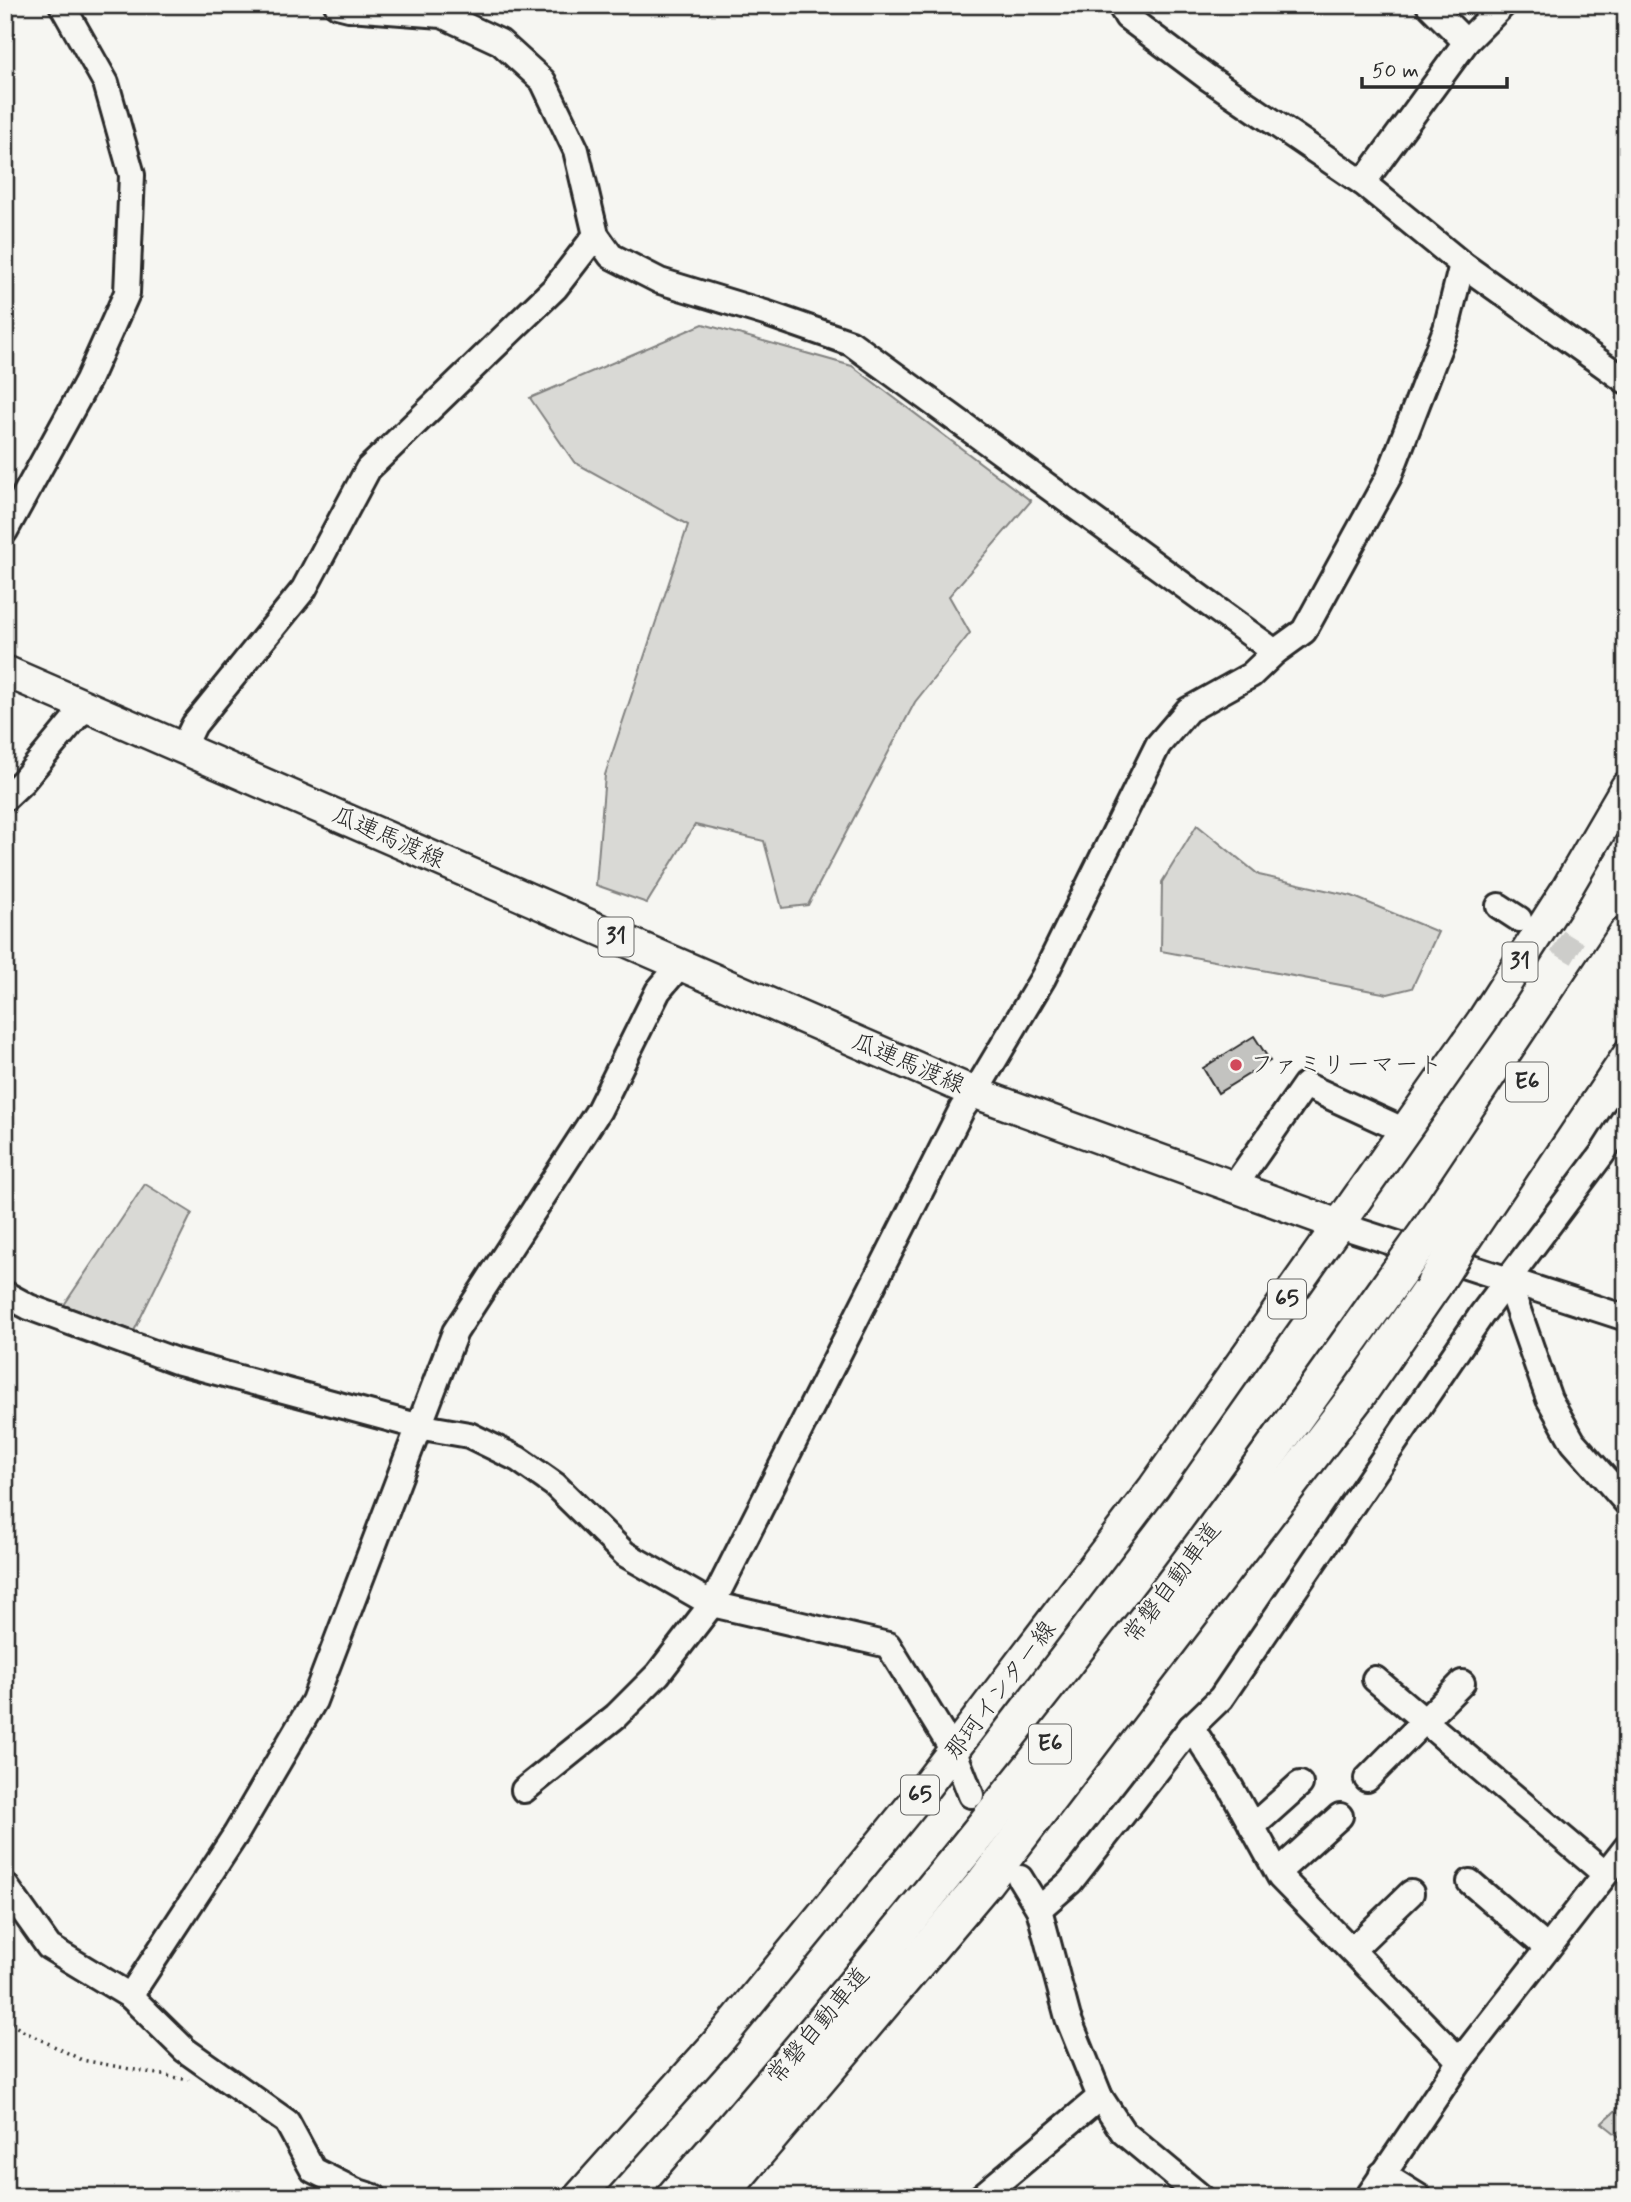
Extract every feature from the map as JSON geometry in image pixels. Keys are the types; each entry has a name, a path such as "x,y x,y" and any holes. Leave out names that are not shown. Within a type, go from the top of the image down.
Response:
{"highway":[{"name":"常磐自動車道","path":"719,2197 993,1871 1359,1393 1436,1283 1444,1236 1626,934"},
{"name":"常磐自動車道","path":"674,2197 949,1870 1048,1746 1158,1604 1399,1272 1444,1236 1626,995"}],"main road":[{"name":"瓜連馬渡線","path":"5,671 973,1092 1339,1225"},
{"name":"31","path":"1339,1225 1489,1010 1566,890 1626,787"},
{"name":"那珂インター線","path":"579,2197 722,2037 954,1752 1154,1487 1339,1225"}],"street":[{"path":"5,531 88,380 127,293 132,175 106,83 62,5"},
{"path":"337,5 442,15 500,41 543,81 576,150 596,235 611,256 660,281 851,343 1275,652"},
{"path":"1120,5 1127,17 1207,77 1363,183 1462,264 1626,381"},
{"path":"1429,5 1466,41"},
{"path":"1363,183 1466,41 1503,5"},
{"path":"183,748 194,725 304,589 369,469 555,288 596,235"},
{"path":"524,1790 616,1716 657,1675 712,1604 962,1109 1043,978 1158,745 1188,710 1251,675 1275,652 1304,631 1389,476 1446,329 1462,264"},
{"path":"5,798 23,781 77,716 88,708"},
{"path":"130,1996 236,1835 314,1701 455,1332 599,1110 658,991 680,965"},
{"path":"1233,1188 1305,1085 1405,1132"},
{"path":"1039,1909 1070,1882 1191,1727 1221,1699 1507,1279 1602,1154 1626,1116"},
{"path":"1339,1225 1626,1318"},
{"path":"1507,1279 1549,1399 1573,1441 1626,1503"},
{"path":"5,1294 29,1307 102,1336 176,1361 417,1426 469,1435 518,1459 555,1485 625,1554 712,1604 888,1645 954,1752 971,1795"},
{"path":"1375,1679 1605,1873"},
{"path":"1367,1779 1462,1683"},
{"path":"1191,1727 1231,1788 1278,1872 1460,2061"},
{"path":"1252,1827 1300,1783"},
{"path":"1278,1872 1340,1816"},
{"path":"1368,2197 1460,2061 1626,1848"},
{"path":"1020,1878 1039,1909 1068,2018 1100,2097 1123,2133 1201,2197"},
{"path":"1470,1882 1546,1948"},
{"path":"5,1885 49,1947 130,1996 185,2050 287,2122 313,2169 355,2191 374,2197"},
{"path":"1352,1950 1411,1893"},
{"path":"981,2197 1100,2097"},
{"path":"1382,2174 1419,2197"}],"path":[{"path":"5,2019 21,2030 82,2060 189,2080"}],"shaded area":[{"path":"703,324 852,366 1031,501 949,596 970,633 915,702 808,905 782,908 764,841 695,825 647,903 596,885 605,775 688,525 574,462 530,398"},
{"path":"1197,825 1259,875 1352,896 1438,932 1412,988 1388,994 1161,951 1162,882"},
{"path":"145,1184 192,1213 134,1331 64,1305"},
{"path":"1626,2101 1626,2142 1602,2123"}],"building":[{"name":"ファミリーマート","path":"1254,1036 1270,1061 1218,1093 1203,1068"}],"tunnel":[{"path":"1526,923 1626,982"}],"place":[{"name":"ファミリーマート","path":"1236,1065"}]}
